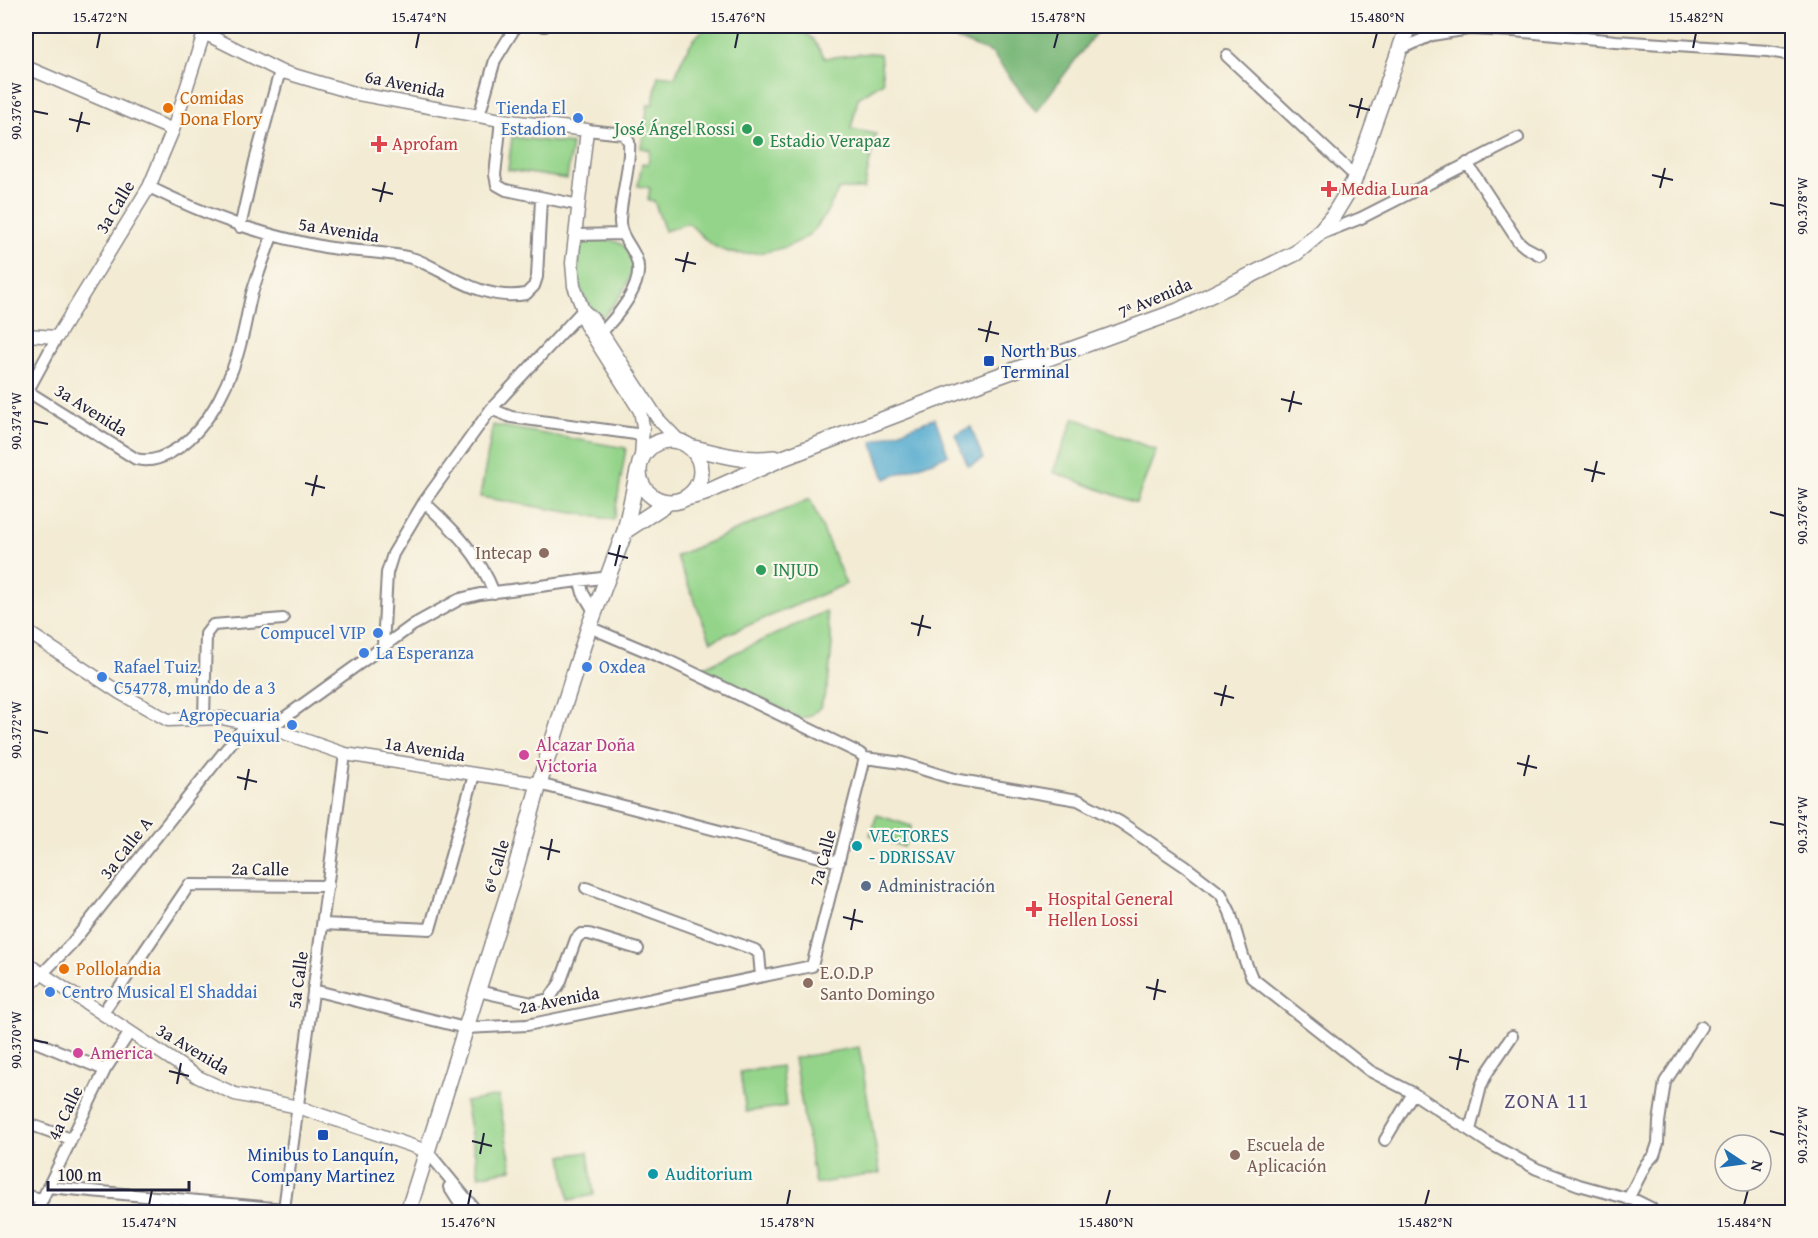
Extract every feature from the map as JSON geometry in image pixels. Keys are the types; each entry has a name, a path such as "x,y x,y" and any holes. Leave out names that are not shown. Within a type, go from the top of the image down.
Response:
{"main road":[{"name":"7ª Avenida","path":"686,498 720,487 783,458 968,387 1178,312 1296,253 1317,235 1345,199 1408,26"},
{"path":"625,531 669,502 686,498 699,483 700,463 685,444 670,439 653,444 640,465 642,487 647,493 661,501 669,502"},
{"name":"7ª Avenida","path":"685,444 749,460 783,458"},
{"name":"6ª Calle","path":"408,1212 513,878 539,784 592,620 625,531 640,465"}],"street":[{"name":"6a Avenida","path":"192,26 206,29 280,71 358,94 501,120 624,135 629,146 620,219 622,234"},
{"path":"478,116 495,60 516,26"},
{"name":"3a Calle","path":"26,393 57,337 149,187 173,130 206,29"},
{"path":"1401,49 1432,34 1469,29 1768,51 1792,55"},
{"path":"1227,56 1355,176"},
{"path":"26,67 173,130"},
{"path":"240,227 255,161 280,71"},
{"path":"501,120 495,175 497,185 501,189 579,206"},
{"path":"587,130 572,277 583,310 585,324 598,336 658,419 685,444"},
{"path":"1317,235 1352,222 1518,138"},
{"path":"1467,163 1518,241 1540,255"},
{"name":"5a Avenida","path":"149,187 240,227 272,236 348,251 404,256 424,262 481,290 506,296 526,294 534,286 537,277 541,199"},
{"path":"575,235 622,234 636,257 638,278 623,306 598,336"},
{"name":"3a Avenida","path":"26,393 135,459 153,461 170,453 201,428 224,388 242,340 252,294 272,236"},
{"path":"383,646 387,573 393,554 424,502 491,409 583,310"},
{"path":"26,335 57,337"},
{"path":"598,336 636,403 642,418 640,465"},
{"path":"491,409 511,417 643,435"},
{"path":"424,502 461,537 488,577 494,593"},
{"path":"270,728 413,625 460,599 609,577"},
{"path":"580,581 592,620 667,660 859,753 865,758 902,763 954,779 1078,800 1120,822 1221,894 1230,912 1252,978 1370,1071 1413,1093 1537,1169 1579,1185 1637,1201 1651,1208 1653,1212"},
{"path":"204,719 206,634 209,628 213,625 283,619"},
{"name":"1a Avenida","path":"26,631 120,693 168,720 222,718 270,728 345,754 539,784 839,862"},
{"name":"3a Calle A","path":"26,989 72,943 247,723"},
{"name":"5a Calle","path":"289,1211 298,1107 345,754"},
{"name":"7a Calle","path":"812,966 865,758"},
{"path":"323,924 430,929 474,775"},
{"name":"2a Calle","path":"102,1014 187,887 192,884 328,886"},
{"path":"586,888 755,950 759,954 761,976"},
{"path":"478,991 532,1003 549,999 560,983 576,939 581,934 589,934 638,949"},
{"name":"3a Avenida","path":"26,963 198,1077 235,1094 298,1107 427,1151"},
{"name":"2a Avenida","path":"313,990 465,1028 527,1024 812,966"},
{"path":"1628,1199 1646,1164 1654,1155 1658,1143 1665,1082 1701,1027"},
{"name":"4a Calle","path":"36,1212 105,1070 130,1032"},
{"path":"1470,1130 1484,1079 1512,1036"},
{"path":"26,1038 105,1070"},
{"path":"1385,1140 1413,1093"},
{"path":"26,1123 71,1138"},
{"path":"427,1151 465,1212"},
{"path":"427,1151 477,1212"},
{"path":"48,1187 289,1211"},
{"path":"26,1196 43,1199"}],"green space":[{"name":"Estadio Verapaz","path":"708,26 796,26 813,39 825,58 880,54 883,82 858,98 851,129 876,134 864,189 839,189 824,217 812,232 793,244 768,251 742,254 720,249 711,244 688,223 665,231 654,201 648,200 650,188 638,186 642,163 648,164 650,150 641,148 648,104 653,104 658,75 675,77 688,48"},
{"path":"922,26 1101,26 1036,112 992,53"},
{"path":"512,137 572,144 567,179 508,170"},
{"path":"603,238 625,247 632,265 627,285 602,317 582,293 578,266 580,244 590,239"},
{"path":"1074,418 1156,450 1136,503 1053,472"},
{"path":"493,425 626,448 614,520 480,497"},
{"name":"INJUD","path":"810,499 846,584 711,641 676,556"},
{"path":"826,611 832,644 828,685 820,708 810,716 801,719 702,668"},
{"path":"877,815 911,826 904,847 870,835"},
{"path":"859,1047 880,1173 815,1184 794,1058"},
{"path":"781,1066 786,1106 746,1112 740,1072"},
{"path":"498,1096 512,1169 479,1176 465,1102"},
{"path":"588,1152 594,1195 569,1200 562,1156"}],"water":[{"path":"935,418 948,455 885,479 872,442"},
{"path":"971,427 983,459 968,466 955,434"}],"place":[{"name":"Comidas Dona Flory","path":"168,108"},
{"name":"Tienda El Estadion","path":"578,118"},
{"name":"José Ángel Rossi","path":"747,129"},
{"name":"Estadio Verapaz","path":"758,141"},
{"name":"Aprofam","path":"379,144"},
{"name":"Media Luna","path":"1329,189"},
{"name":"North Bus Terminal","path":"989,361"},
{"name":"Intecap","path":"544,553"},
{"name":"INJUD","path":"761,570"},
{"name":"Compucel VIP","path":"378,633"},
{"name":"La Esperanza","path":"364,653"},
{"name":"Oxdea","path":"587,667"},
{"name":"Rafael Tuiz, C54778, mundo de a 3","path":"102,677"},
{"name":"Agropecuaria Pequixul","path":"292,725"},
{"name":"Alcazar Doña Victoria","path":"524,755"},
{"name":"VECTORES - DDRISSAV","path":"857,846"},
{"name":"Administración","path":"866,886"},
{"name":"Hospital General Hellen Lossi","path":"1034,909"},
{"name":"Pollolandia","path":"64,969"},
{"name":"E.O.D.P Santo Domingo","path":"808,983"},
{"name":"Centro Musical El Shaddai","path":"50,992"},
{"name":"America","path":"78,1053"},
{"name":"Minibus to Lanquín, Company Martinez","path":"323,1135"},
{"name":"Escuela de Aplicación","path":"1235,1155"},
{"name":"Auditorium","path":"653,1174"}],"district":[{"name":"ZONA 11","path":"1547,1101"}]}
